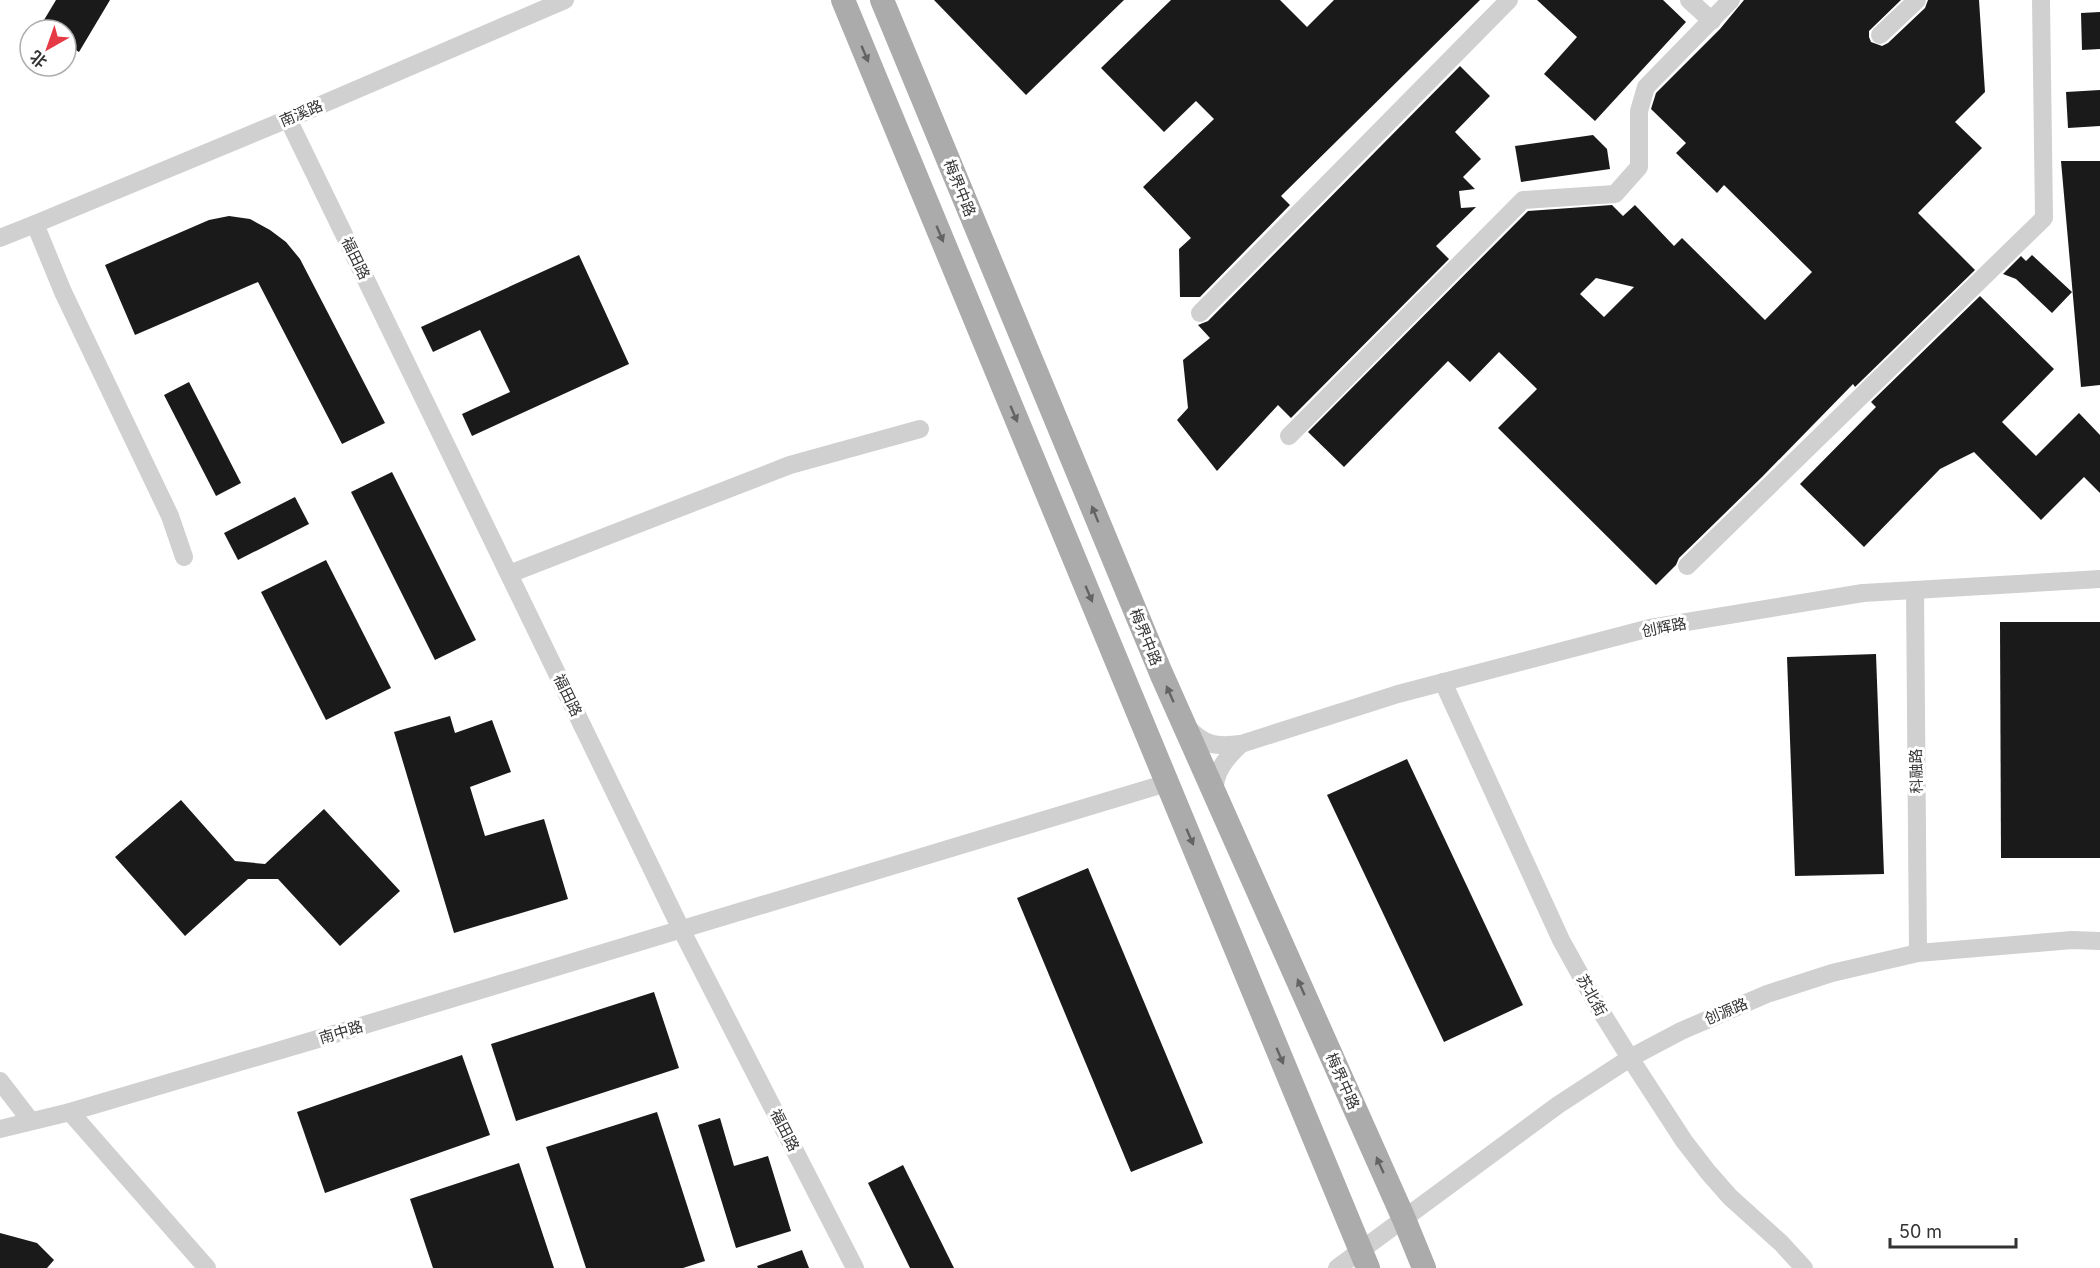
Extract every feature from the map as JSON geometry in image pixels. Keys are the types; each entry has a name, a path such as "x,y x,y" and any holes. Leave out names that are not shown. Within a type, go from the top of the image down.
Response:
{"main road":[{"path":"843,0 1364,1259"},
{"name":"梅界中路","path":"882,0 1183,723 1424,1268"}],"street":[{"name":"南溪路","path":"0,238 288,119 565,0"},
{"path":"1200,313 1509,0"},
{"path":"1689,0 1712,21"},
{"path":"1289,436 1523,200 1615,194 1639,167 1639,111 1646,87 1731,0"},
{"path":"1880,35 1917,0"},
{"path":"1687,566 2044,218 2041,0"},
{"name":"福田路","path":"288,119 681,929 855,1268"},
{"path":"35,224 63,292 170,516 184,557"},
{"path":"509,574 790,465 920,429"},
{"name":"创辉路","path":"1241,744 1398,694 1650,628 1863,593 2100,579"},
{"name":"科融路","path":"1915,590 1918,953"},
{"name":"苏北街","path":"1443,682 1561,940 1597,1005 1684,1141 1708,1172 1804,1268"},
{"path":"1183,723 1197,738 1210,745 1241,744"},
{"path":"1214,793 1222,764 1241,744"},
{"name":"南中路","path":"0,1129 70,1112 1167,783"},
{"name":"创源路","path":"1364,1259 1404,1219 1558,1105 1630,1058 1681,1031 1767,993 1832,973 1918,953 2072,940 2100,941"},
{"path":"0,1081 30,1120"},
{"path":"70,1112 207,1268"},
{"path":"1337,1268 1364,1259"}],"building":[{"path":"56,0 110,0 79,52 78,18 45,18"},
{"path":"934,0 1124,0 1026,95"},
{"path":"1171,0 1280,0 1307,27 1334,0 1480,0 1281,196 1290,205 1200,297 1180,297 1179,249 1191,238 1143,187 1214,119 1196,101 1164,132 1101,68"},
{"path":"1537,0 1663,0 1686,22 1595,121 1544,74 1577,37"},
{"path":"1744,0 1901,0 1869,31 1871,42 1882,46 1925,8 1928,0 1979,0 1985,92 1955,122 1982,148 1918,213 1975,270 1855,387 1853,384 1679,558 1676,565 1656,585 1498,428 1537,389 1499,352 1470,382 1448,361 1344,467 1308,432 1528,211 1612,205 1623,216 1635,205 1674,246 1682,238 1765,320 1812,272 1724,185 1717,193 1676,153 1686,143 1651,109 1656,93 1720,29","holes":["1596,278 1634,287 1604,317 1580,294"]},
{"path":"2100,12 2100,49 2082,50 2081,13"},
{"path":"1460,66 1490,96 1455,132 1481,159 1463,177 1475,189 1459,191 1461,208 1476,207 1436,246 1449,259 1291,418 1278,405 1217,471 1177,420 1188,408 1183,360 1210,338 1198,325 1208,321"},
{"path":"2100,90 2100,126 2068,128 2066,92"},
{"path":"1593,135 1607,149 1610,169 1521,182 1515,146"},
{"path":"2061,161 2100,161 2100,385 2081,387"},
{"path":"229,216 250,219 270,230 286,242 300,259 385,423 342,444 258,282 135,335 105,265 209,220"},
{"path":"579,255 629,364 472,436 462,414 510,392 480,330 433,352 421,327"},
{"path":"2032,255 2072,292 2052,313 2016,279 2003,274 2021,256 2026,261"},
{"path":"1980,296 2054,369 2002,422 2036,456 2079,413 2100,435 2100,493 2084,477 2041,520 1974,452 1940,469 1864,547 1800,484 1876,407 1871,402"},
{"path":"189,382 241,483 216,496 164,395"},
{"path":"392,472 476,640 435,660 351,492"},
{"path":"295,497 309,524 238,560 224,533"},
{"path":"326,560 391,688 326,720 261,592"},
{"path":"2000,622 2100,622 2100,858 2001,858"},
{"path":"1876,654 1884,874 1795,876 1787,657"},
{"path":"450,716 455,733 492,720 511,772 470,787 485,836 544,819 568,899 454,933 394,732"},
{"path":"1407,759 1523,1005 1444,1042 1327,795"},
{"path":"181,800 235,861 265,864 324,809 400,891 340,946 278,879 248,879 185,936 115,857"},
{"path":"1088,868 1203,1143 1131,1172 1017,898"},
{"path":"654,992 679,1068 516,1121 491,1044"},
{"path":"462,1055 490,1135 325,1193 297,1112"},
{"path":"657,1112 705,1261 683,1268 586,1268 546,1147"},
{"path":"720,1118 734,1166 768,1156 791,1231 736,1248 698,1125"},
{"path":"519,1163 554,1268 433,1268 410,1199"},
{"path":"903,1165 954,1268 910,1268 868,1183"},
{"path":"0,1233 37,1243 54,1260 47,1268 0,1268"},
{"path":"802,1250 809,1268 758,1268 757,1266"}]}
